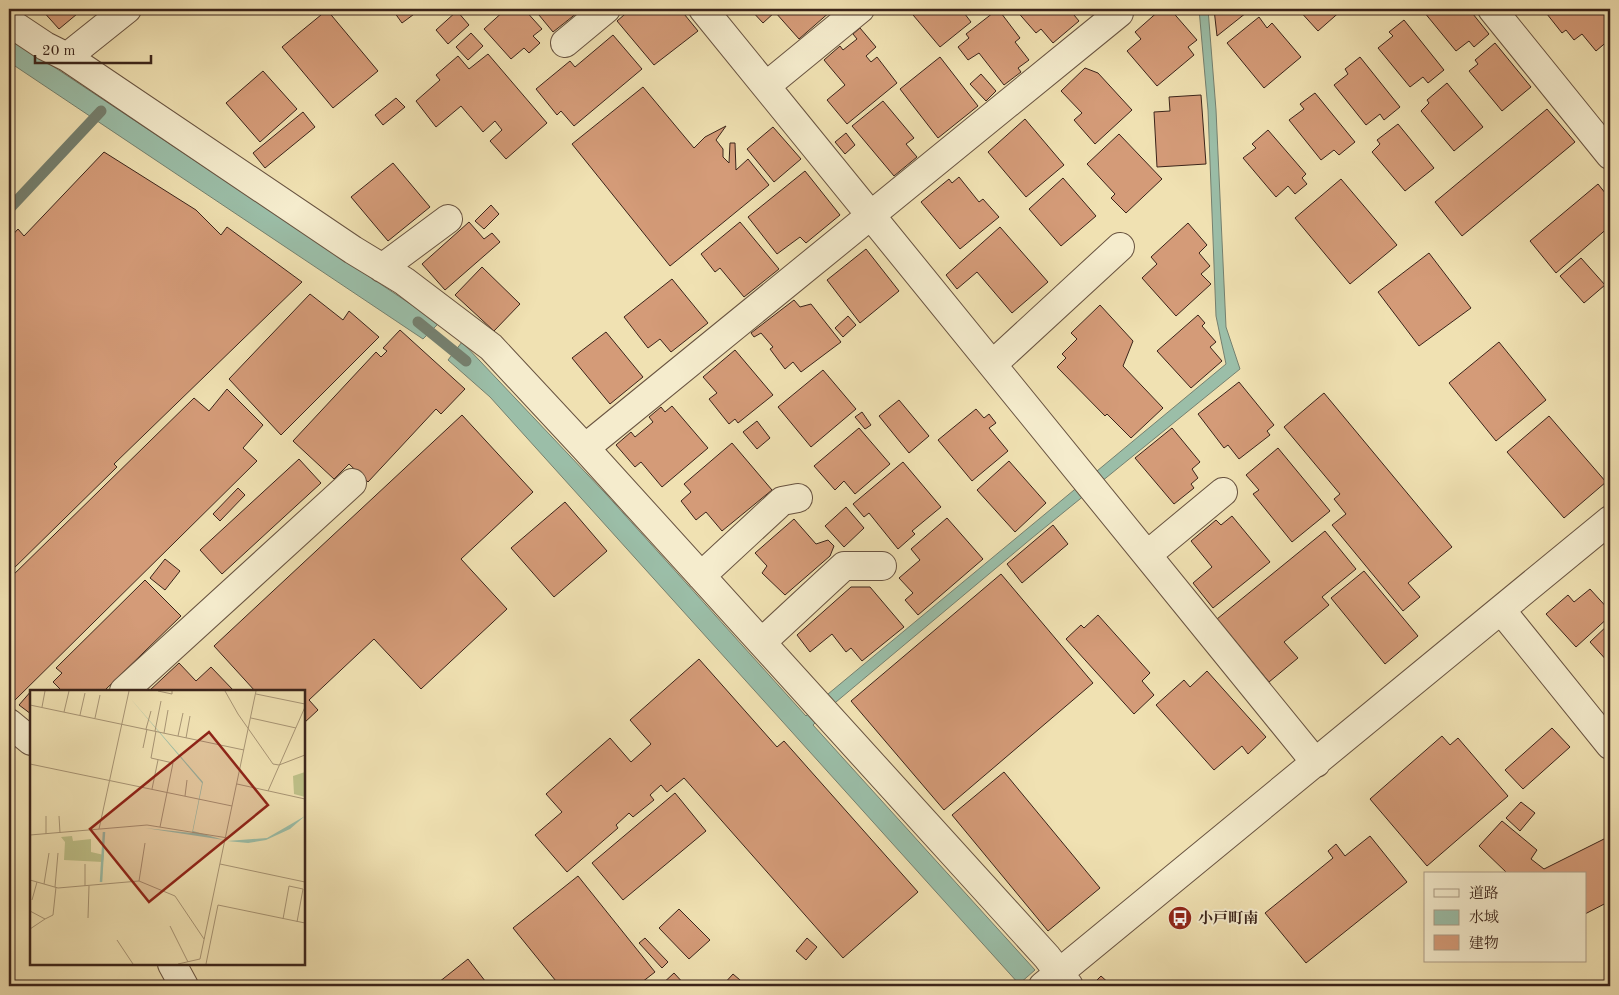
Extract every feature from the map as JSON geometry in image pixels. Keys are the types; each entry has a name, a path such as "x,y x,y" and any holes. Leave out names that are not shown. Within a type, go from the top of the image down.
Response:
{"street":[{"path":"67,57 127,9"},
{"path":"565,43 606,9"},
{"path":"703,9 1316,763"},
{"path":"766,86 860,9"},
{"path":"585,448 1118,13 1115,9"},
{"path":"1492,9 1610,155"},
{"path":"9,22 45,46 67,57 404,281 491,347 762,642 1056,981 1610,520"},
{"path":"382,268 448,220"},
{"path":"993,364 1120,247"},
{"path":"125,690 352,483"},
{"path":"1147,555 1223,492"},
{"path":"702,576 782,500 798,498"},
{"path":"762,642 844,566 882,566"},
{"path":"1501,610 1610,745"},
{"path":"9,723 30,740"},
{"path":"173,965 184,986"}],"water":[{"path":"1199,9 1208,9 1216,110 1226,327 1240,369 1032,538 836,702 813,725 1035,970 1019,984 490,397 448,360 462,342 605,493 806,716 822,699 1226,364 1216,316 1208,110"},
{"path":"9,37 439,323 423,339 9,62"}],"building":[{"path":"41,9 83,9 59,29"},
{"path":"392,9 421,9 402,23"},
{"path":"506,9 524,9 542,29 533,36 540,43 529,53 524,48 511,59 484,29"},
{"path":"534,9 582,9 553,32"},
{"path":"631,9 680,9 698,31 654,65 617,21"},
{"path":"750,9 829,9 831,11 799,39 775,12 763,23"},
{"path":"908,9 961,9 971,22 940,47"},
{"path":"998,9 1020,38 1015,42 1029,60 1018,68 1021,72 1004,85 979,53 968,60 958,47 969,38 966,34"},
{"path":"1015,9 1069,9 1079,21 1053,43 1041,29 1036,33"},
{"path":"1161,9 1170,9 1197,40 1188,47 1194,55 1157,86 1127,51 1141,39 1135,32"},
{"path":"1214,9 1251,9 1217,36"},
{"path":"1298,9 1343,9 1318,31"},
{"path":"1428,9 1469,9 1489,34 1474,47 1469,41 1456,51 1424,12"},
{"path":"1543,9 1610,9 1610,39 1596,51 1582,34 1574,40 1566,30 1562,33"},
{"path":"327,10 378,71 333,108 282,47"},
{"path":"457,11 469,25 448,44 436,30"},
{"path":"1259,17 1267,28 1272,23 1301,57 1264,88 1227,43"},
{"path":"1404,20 1444,70 1428,83 1423,77 1410,87 1378,48 1393,36 1389,32"},
{"path":"860,28 876,47 866,56 871,62 877,57 897,83 847,124 827,100 845,85 824,60 840,46 843,50 857,39 853,34"},
{"path":"471,33 483,46 468,60 456,47"},
{"path":"613,35 642,69 574,126 561,111 557,115 536,89 570,61 575,67"},
{"path":"1495,43 1531,87 1502,111 1469,71 1478,64 1475,60"},
{"path":"488,54 547,123 506,159 490,141 502,130 495,121 483,132 461,106 436,127 416,101 440,80 436,75 458,56 469,69"},
{"path":"940,57 978,106 938,138 900,89"},
{"path":"1360,57 1400,107 1384,120 1380,114 1366,125 1334,85 1348,74 1345,69"},
{"path":"1085,68 1098,73 1132,110 1095,144 1074,120 1082,113 1061,91"},
{"path":"263,71 297,109 260,142 226,103"},
{"path":"981,74 996,91 986,101 970,84"},
{"path":"1447,83 1483,127 1454,151 1421,111 1429,103 1427,100"},
{"path":"643,87 694,148 705,137 726,126 716,140 723,149 723,157 729,163 730,143 735,143 736,170 748,159 769,185 670,266 572,144"},
{"path":"1315,93 1355,142 1339,155 1334,150 1321,160 1289,120 1304,109 1300,104"},
{"path":"1201,95 1206,164 1157,167 1154,112 1170,111 1169,97"},
{"path":"396,98 405,107 383,125 375,115"},
{"path":"883,101 914,138 906,144 917,157 894,176 852,126"},
{"path":"1547,109 1575,142 1462,236 1435,202"},
{"path":"303,112 315,127 265,168 253,153"},
{"path":"1025,119 1064,165 1026,197 988,152"},
{"path":"1398,124 1434,168 1405,191 1372,152 1380,144 1377,140"},
{"path":"773,127 801,159 774,182 747,149"},
{"path":"1268,130 1306,174 1302,178 1307,184 1295,194 1288,186 1276,197 1243,158 1256,148 1252,144"},
{"path":"846,133 855,145 845,154 835,142"},
{"path":"1119,134 1162,179 1126,213 1111,198 1115,194 1087,164"},
{"path":"104,152 196,210 221,235 227,227 302,282 114,464 117,467 9,573 9,239 18,229 24,236"},
{"path":"393,163 430,207 388,241 351,197"},
{"path":"805,171 840,215 806,243 800,237 777,254 748,217"},
{"path":"959,177 979,202 983,199 999,217 960,249 921,202 949,179 952,183"},
{"path":"1063,178 1096,216 1061,246 1029,209"},
{"path":"1341,179 1397,245 1350,284 1295,218"},
{"path":"1598,184 1610,199 1610,226 1556,273 1530,241"},
{"path":"491,205 499,214 484,229 475,221"},
{"path":"469,222 484,239 492,233 500,242 445,290 422,264"},
{"path":"740,222 779,269 744,297 720,268 715,272 701,254"},
{"path":"1188,223 1207,245 1199,253 1210,266 1201,274 1211,284 1176,316 1142,278 1157,264 1151,257"},
{"path":"1000,227 1048,282 1012,313 977,272 957,289 946,275"},
{"path":"866,249 899,291 860,323 827,280"},
{"path":"1429,253 1471,308 1419,346 1378,292"},
{"path":"1581,258 1605,285 1584,303 1560,276"},
{"path":"482,267 520,304 494,331 455,295"},
{"path":"672,279 708,323 671,352 660,339 648,348 624,317"},
{"path":"310,294 343,320 349,311 379,337 281,435 229,379"},
{"path":"794,300 800,307 811,304 841,342 801,372 793,362 785,369 770,349 773,347 761,333 754,337 751,333"},
{"path":"1100,305 1133,341 1123,366 1163,408 1131,438 1107,414 1105,416 1057,367 1066,358 1062,354 1077,339 1071,333"},
{"path":"1198,315 1205,323 1202,326 1216,342 1210,347 1222,361 1191,388 1157,351"},
{"path":"848,316 856,325 843,337 835,328"},
{"path":"400,330 465,389 441,414 436,409 368,482 349,464 334,479 293,441 376,352 381,357 387,351 383,348"},
{"path":"606,332 643,377 610,404 572,358"},
{"path":"1499,342 1546,400 1496,441 1449,383"},
{"path":"735,350 773,395 738,423 735,419 729,424 709,399 717,393 703,377"},
{"path":"823,370 856,409 811,447 778,407"},
{"path":"1239,382 1274,425 1267,431 1270,435 1239,459 1228,445 1224,448 1198,414"},
{"path":"227,389 263,425 243,448 257,461 13,702 9,697 9,579 194,398 209,411"},
{"path":"1324,393 1452,547 1408,583 1420,597 1403,611 1332,525 1346,514 1334,499 1340,494 1284,427"},
{"path":"899,400 929,436 909,453 879,416"},
{"path":"672,406 708,448 662,487 641,462 635,467 616,445 631,432 635,437 653,422 649,417 661,407 665,412"},
{"path":"976,409 984,418 989,414 996,423 989,428 1008,451 972,481 938,440"},
{"path":"862,412 871,425 865,429 855,417"},
{"path":"462,415 533,492 461,559 507,609 421,689 374,639 309,700 318,710 305,722 305,690 254,690 214,646"},
{"path":"1549,416 1606,482 1564,518 1507,452"},
{"path":"757,421 770,438 757,449 743,432"},
{"path":"859,428 890,464 855,494 844,481 835,490 814,466"},
{"path":"1172,428 1200,462 1192,469 1198,478 1191,484 1194,488 1174,504 1135,458"},
{"path":"732,443 772,490 722,531 706,512 696,520 681,501 691,492 684,484"},
{"path":"1278,448 1330,511 1292,542 1253,494 1259,490 1246,475"},
{"path":"299,459 321,483 222,574 200,550"},
{"path":"1009,461 1046,503 1015,532 977,490"},
{"path":"903,462 941,507 912,531 915,534 898,549 869,513 864,517 853,504"},
{"path":"238,488 245,495 220,521 213,514"},
{"path":"565,502 607,551 554,597 511,548"},
{"path":"846,507 864,528 844,547 825,526"},
{"path":"1232,516 1270,562 1213,608 1193,583 1212,567 1191,541 1216,520 1221,525"},
{"path":"947,518 983,559 918,615 905,600 913,593 899,578 920,560 911,549"},
{"path":"794,519 816,544 828,540 834,546 830,556 785,595 762,573 767,566 755,553"},
{"path":"1053,525 1068,544 1022,583 1007,564"},
{"path":"1325,531 1356,569 1322,597 1329,605 1284,642 1298,658 1269,682 1217,619"},
{"path":"165,559 180,571 165,590 150,578"},
{"path":"1364,571 1418,636 1385,664 1331,598"},
{"path":"1001,574 1093,683 944,810 851,701"},
{"path":"145,580 181,616 105,690 61,690 53,682 62,673 56,668"},
{"path":"851,587 870,587 904,627 862,661 851,648 846,652 832,634 810,652 797,635"},
{"path":"1590,589 1610,611 1610,616 1576,647 1546,614 1568,595 1574,602"},
{"path":"1098,615 1150,673 1142,681 1154,695 1134,714 1066,639 1081,625 1084,628"},
{"path":"1610,623 1610,661 1609,663 1590,642"},
{"path":"699,659 777,747 784,741 918,892 843,958 684,778 667,792 661,785 650,795 654,800 633,817 629,813 616,825 618,828 567,872 535,835 562,812 546,794 610,738 631,762 651,744 630,720"},
{"path":"179,663 196,681 211,667 233,690 150,690"},
{"path":"1207,671 1266,737 1248,754 1242,746 1214,770 1156,705 1184,680 1190,687"},
{"path":"30,692 30,713 19,705"},
{"path":"1552,728 1570,747 1523,789 1505,770"},
{"path":"1442,736 1450,745 1458,738 1508,796 1427,866 1370,799"},
{"path":"1004,772 1100,888 1048,931 952,815"},
{"path":"675,793 706,831 623,900 592,863"},
{"path":"1521,802 1535,813 1520,831 1506,818"},
{"path":"1502,821 1537,850 1531,859 1544,869 1610,836 1610,901 1586,913 1586,872 1506,872 1479,846"},
{"path":"1370,836 1407,882 1306,963 1265,913 1333,858 1328,851 1336,844 1345,856"},
{"path":"578,876 655,972 637,986 560,986 513,928"},
{"path":"679,909 710,940 689,959 659,928"},
{"path":"645,938 668,962 662,968 639,943"},
{"path":"807,938 817,947 806,960 796,951"},
{"path":"468,959 489,986 434,986"},
{"path":"674,973 686,986 660,986"},
{"path":"733,974 747,986 722,986"},
{"path":"1101,976 1112,986 1091,986"}],"waterway":[{"path":"9,209 101,111"},
{"path":"418,322 466,361"}],"place":[{"name":"小戸町南","path":"1180,918"}]}
